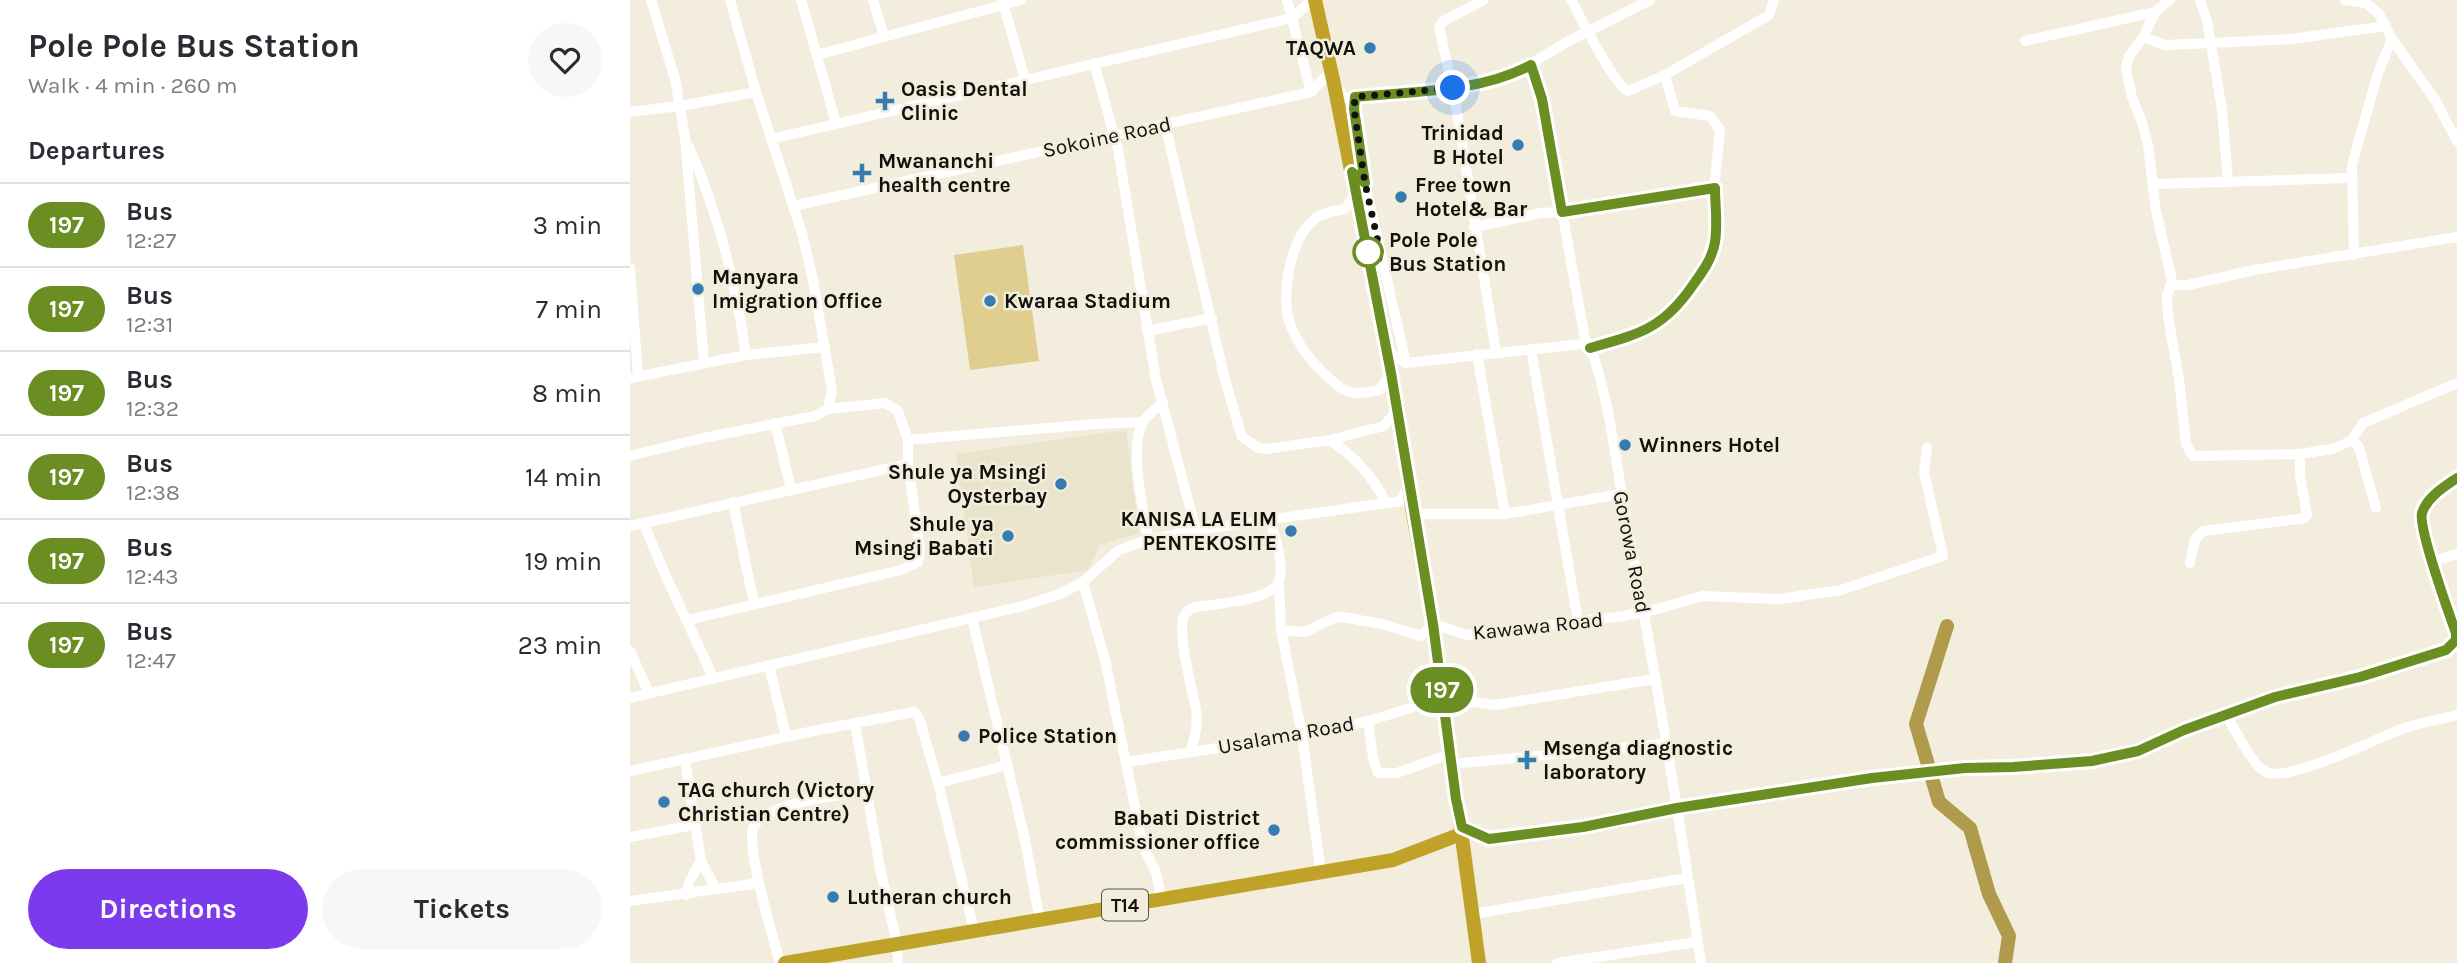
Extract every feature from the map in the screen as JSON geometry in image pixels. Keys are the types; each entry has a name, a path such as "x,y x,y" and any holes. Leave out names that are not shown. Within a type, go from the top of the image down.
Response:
{"highway":[{"path":"1314,0 1352,172 1360,188 1398,409 1433,624 1479,962"},
{"name":"T14","path":"1393,860 1449,832 1456,799"},
{"name":"T14","path":"782,963 1393,860 1461,830"}],"street":[{"path":"650,0 666,46 685,137 704,362"},
{"path":"730,0 813,280 832,391 828,409"},
{"path":"801,0 836,123"},
{"path":"873,0 884,36"},
{"path":"817,55 1003,2 1021,0"},
{"path":"1287,0 1311,93 1333,77 1345,98 1453,88 1514,74 1567,42 1650,0"},
{"path":"771,139 1292,18 1314,0"},
{"path":"1484,0 1443,20 1439,27 1453,88 1496,352"},
{"path":"1571,0 1626,91 1665,75 1769,15 1774,0"},
{"path":"2155,0 2154,12 2143,37 2129,57 2126,68 2132,97 2144,128 2156,211 2171,284 2167,307 2188,450 2193,456 2300,454 2332,449 2353,439 2359,428 2367,422 2457,383"},
{"path":"2025,41 2154,12 2169,0"},
{"path":"2200,0 2211,43 2222,109 2228,181"},
{"path":"2345,0 2370,5 2435,100 2457,141"},
{"path":"1003,2 1025,79"},
{"path":"2143,37 2165,45 2211,43 2291,39 2386,26"},
{"path":"2354,254 2351,178 2378,73 2392,39"},
{"path":"1094,63 1115,135 1147,331 1196,530"},
{"name":"Gorowa Road","path":"1531,65 1542,99 1588,347 1601,389 1644,612 1701,963"},
{"path":"1387,351 1406,363 1496,352 1588,347 1657,324 1678,306 1712,255 1717,225 1715,188 1720,130 1710,116 1675,111 1665,75"},
{"path":"630,112 756,92"},
{"name":"Sokoine Road","path":"793,206 1311,93"},
{"path":"1355,97 1360,188 1406,363"},
{"path":"1165,124 1228,393 1239,432 1244,439 1259,448 1267,449 1330,440 1384,426 1398,409"},
{"path":"685,137 702,176 722,244 739,311 746,355"},
{"path":"2154,184 2351,178"},
{"path":"1360,188 1345,209 1319,216 1301,236 1290,266 1288,315 1301,346 1318,369 1342,388 1352,393 1380,390 1391,373"},
{"path":"1475,227 1541,213 1715,188"},
{"path":"2171,284 2188,285 2254,270 2457,237"},
{"path":"630,268 634,377 746,355 825,346"},
{"path":"1147,331 1212,318"},
{"path":"1531,349 1578,621"},
{"path":"1477,354 1505,514"},
{"path":"630,456 816,416 828,409 885,403 898,411 908,440 908,464 920,550 918,562 901,570 688,620"},
{"path":"1148,540 1137,448 1143,422 1163,403"},
{"path":"908,440 1143,422"},
{"path":"775,424 791,489"},
{"path":"2353,439 2359,447 2375,508"},
{"path":"1330,440 1364,468 1386,503"},
{"name":"Kawawa Road","path":"1433,624 1467,635 1644,612 1702,596 1770,600 1841,590 1940,558 1942,552 1924,472 1927,448"},
{"path":"2190,563 2195,539 2203,531 2305,518 2307,514 2300,475 2300,454"},
{"path":"630,526 908,464"},
{"path":"1461,830 1489,839 1583,827 1677,808 1872,778 1965,768 2092,761 2138,751 2184,730 2275,697 2360,677 2446,650 2456,640 2457,633 2424,538 2421,516 2429,500 2457,478"},
{"path":"630,698 972,618 1060,594 1083,582 1110,556 1130,545 1148,540 1196,530 1401,501 1409,484"},
{"path":"1413,514 1505,514 1621,494"},
{"path":"733,502 754,604"},
{"path":"1270,519 1279,554 1281,630 1301,735 1321,873"},
{"path":"644,523 654,552 713,678"},
{"path":"2433,561 2457,554"},
{"path":"1083,582 1106,664 1143,847 1156,872 1161,898"},
{"path":"1191,752 1197,735 1196,710 1184,644 1183,617 1188,610 1196,607 1265,595 1279,582"},
{"path":"1281,630 1304,632 1342,617 1382,624 1421,636 1433,624"},
{"path":"972,618 1008,765 1040,920"},
{"path":"630,651 649,693"},
{"path":"769,665 786,737"},
{"path":"1443,698 1495,705 1654,678"},
{"name":"Usalama Road","path":"1126,762 1301,735 1368,721 1443,698"},
{"path":"630,771 855,723 917,713 938,783 974,930"},
{"path":"2226,715 2259,767 2267,774 2278,775 2336,757 2401,729 2457,715"},
{"path":"1368,721 1375,767 1381,774 1397,773 1450,759 1665,744"},
{"path":"855,723 865,792 897,944 898,963"},
{"path":"685,760 701,860 716,889"},
{"path":"938,783 1008,765"},
{"path":"782,963 759,883 751,838 754,827 762,818 788,807 865,792"},
{"path":"630,838 694,825"},
{"path":"686,895 701,860"},
{"path":"1473,914 1687,878"},
{"path":"630,901 759,883"},
{"path":"1557,963 1698,942"}],"shaded area":[{"path":"1023,245 1039,361 970,370 954,255"},
{"path":"1126,430 1139,533 1100,545 1088,570 974,587 956,454"}],"waterway":[{"path":"1947,626 1916,724 1939,802 1970,828 1989,894 2009,936 2005,963"}],"bus line":[{"name":"197","path":"1590,348 1657,324 1678,306 1712,255 1717,225 1715,188 1562,212 1542,99 1531,65 1514,74 1484,83 1355,97 1354,109 1365,183 1352,172 1391,373 1433,624 1456,799 1462,827 1489,839 1583,827 1677,808 1872,778 1965,768 2092,761 2138,751 2161,739 2275,697 2360,677 2446,650 2452,647 2456,633 2424,538 2421,516 2429,500 2457,478"}],"place":[{"name":"TAQWA","path":"1370,48"},
{"name":"Oasis Dental Clinic","path":"885,101"},
{"name":"Trinidad B Hotel","path":"1518,145"},
{"name":"Mwananchi health centre","path":"862,173"},
{"name":"Free town Hotel& Bar","path":"1401,197"},
{"name":"Pole Pole Bus Station","path":"1368,252"},
{"name":"Manyara Imigration Office","path":"698,289"},
{"name":"Kwaraa Stadium","path":"990,301"},
{"name":"Winners Hotel","path":"1625,445"},
{"name":"Shule ya Msingi Oysterbay","path":"1061,484"},
{"name":"KANISA LA ELIM PENTEKOSITE","path":"1291,531"},
{"name":"Shule ya Msingi Babati","path":"1008,536"},
{"name":"Police Station","path":"964,736"},
{"name":"Msenga diagnostic laboratory","path":"1527,760"},
{"name":"TAG church (Victory Christian Centre)","path":"664,802"},
{"name":"Babati District commissioner office","path":"1274,830"},
{"name":"Lutheran church","path":"833,897"}],"route":[{"path":"1368,252 1382,260 1365,183 1354,109 1355,97 1453,88"}]}
